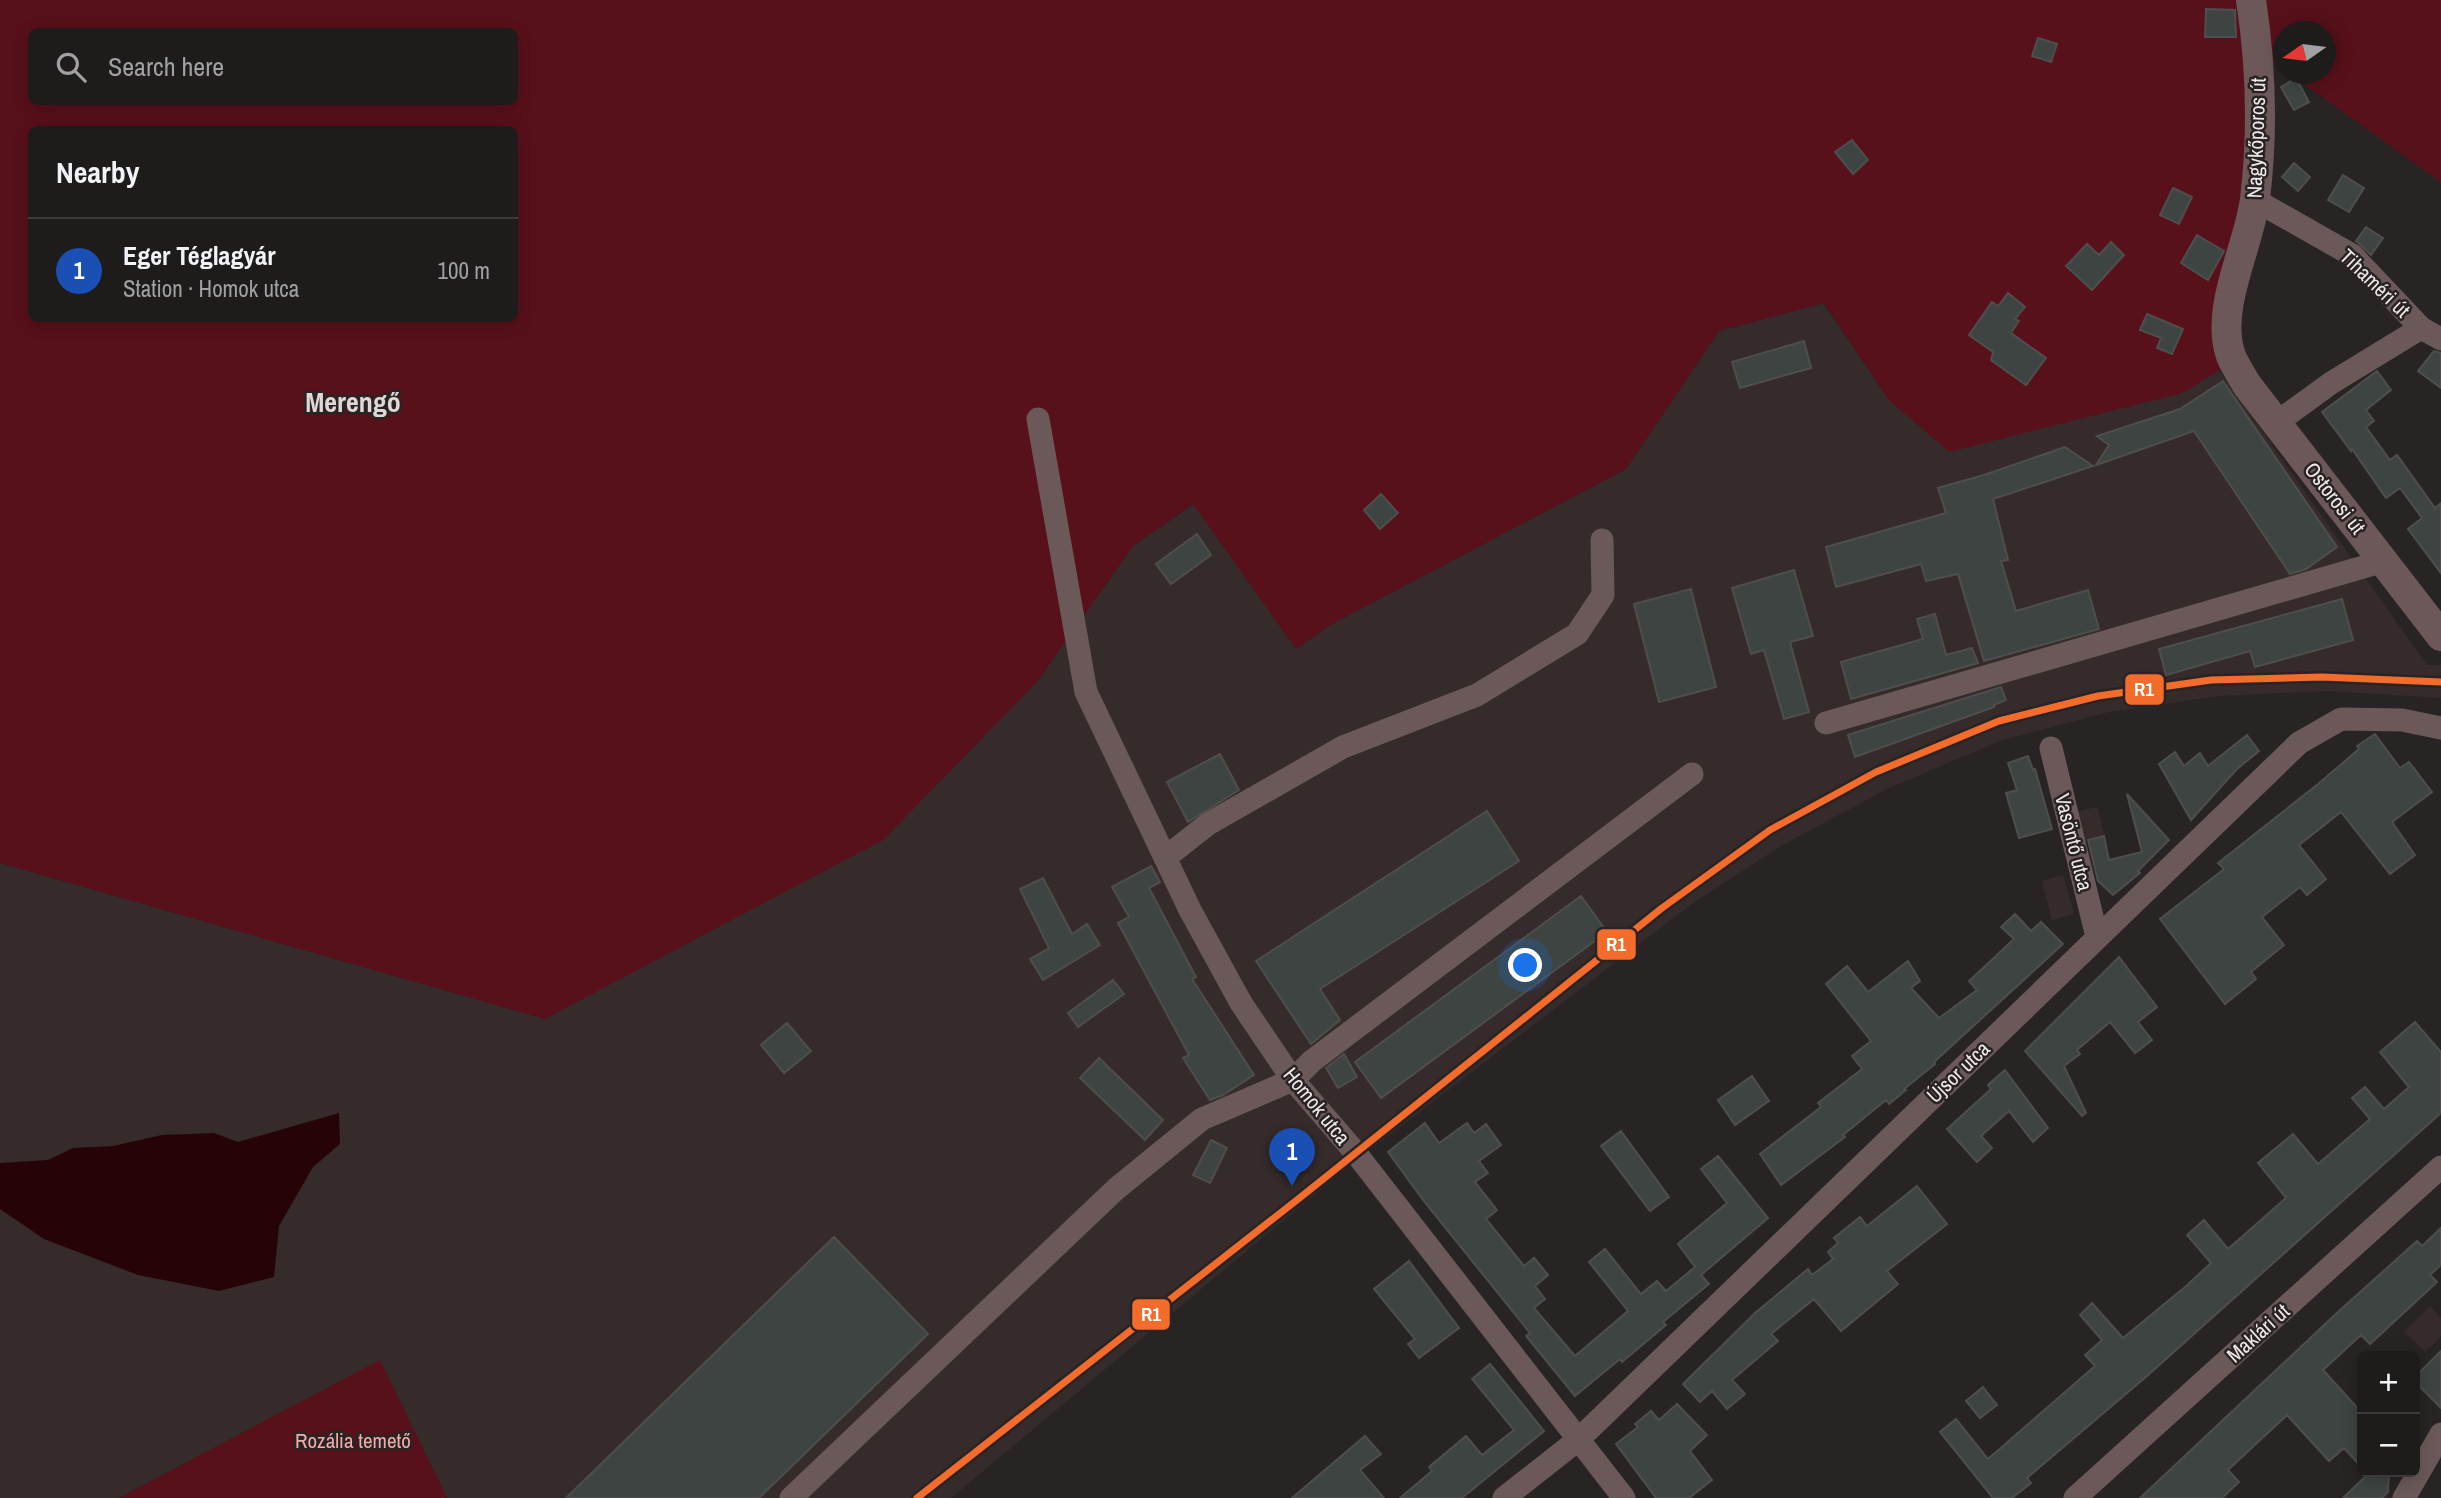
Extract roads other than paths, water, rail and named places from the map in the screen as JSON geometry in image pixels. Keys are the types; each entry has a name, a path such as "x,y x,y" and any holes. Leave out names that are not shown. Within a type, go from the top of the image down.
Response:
{"main road":[{"name":"Nagykőporos út","path":"2232,357 2227,335 2230,295 2249,231 2259,152 2260,100 2251,0"},
{"name":"Ostorosi út","path":"2232,357 2247,385 2441,636"}],"street":[{"name":"Tihaméri út","path":"2255,200 2352,255 2431,333 2331,383 2276,423"},
{"name":"Homok utca","path":"1038,419 1086,692 1190,910 1241,1003 1293,1080 1355,1152 1624,1498"},
{"path":"1165,858 1208,824 1343,747 1477,695 1577,634 1602,595 1602,540"},
{"path":"1826,723 2384,561"},
{"name":"Újsor utca","path":"1504,1498 1579,1438 2299,743 2341,719 2402,720 2441,727"},
{"name":"Vasöntő utca","path":"2051,748 2097,937"},
{"path":"791,1498 1116,1189 1202,1119 1293,1080 1312,1061 1692,774"},
{"name":"Maklári út","path":"2074,1498 2441,1167"},
{"path":"2404,1498 2441,1434"}],"place":[{"name":"Eger Téglagyár","path":"1292,1186"}],"district":[{"name":"Merengő","path":"353,402"}],"park label":[{"name":"Rozália temető","path":"353,1440"}]}
